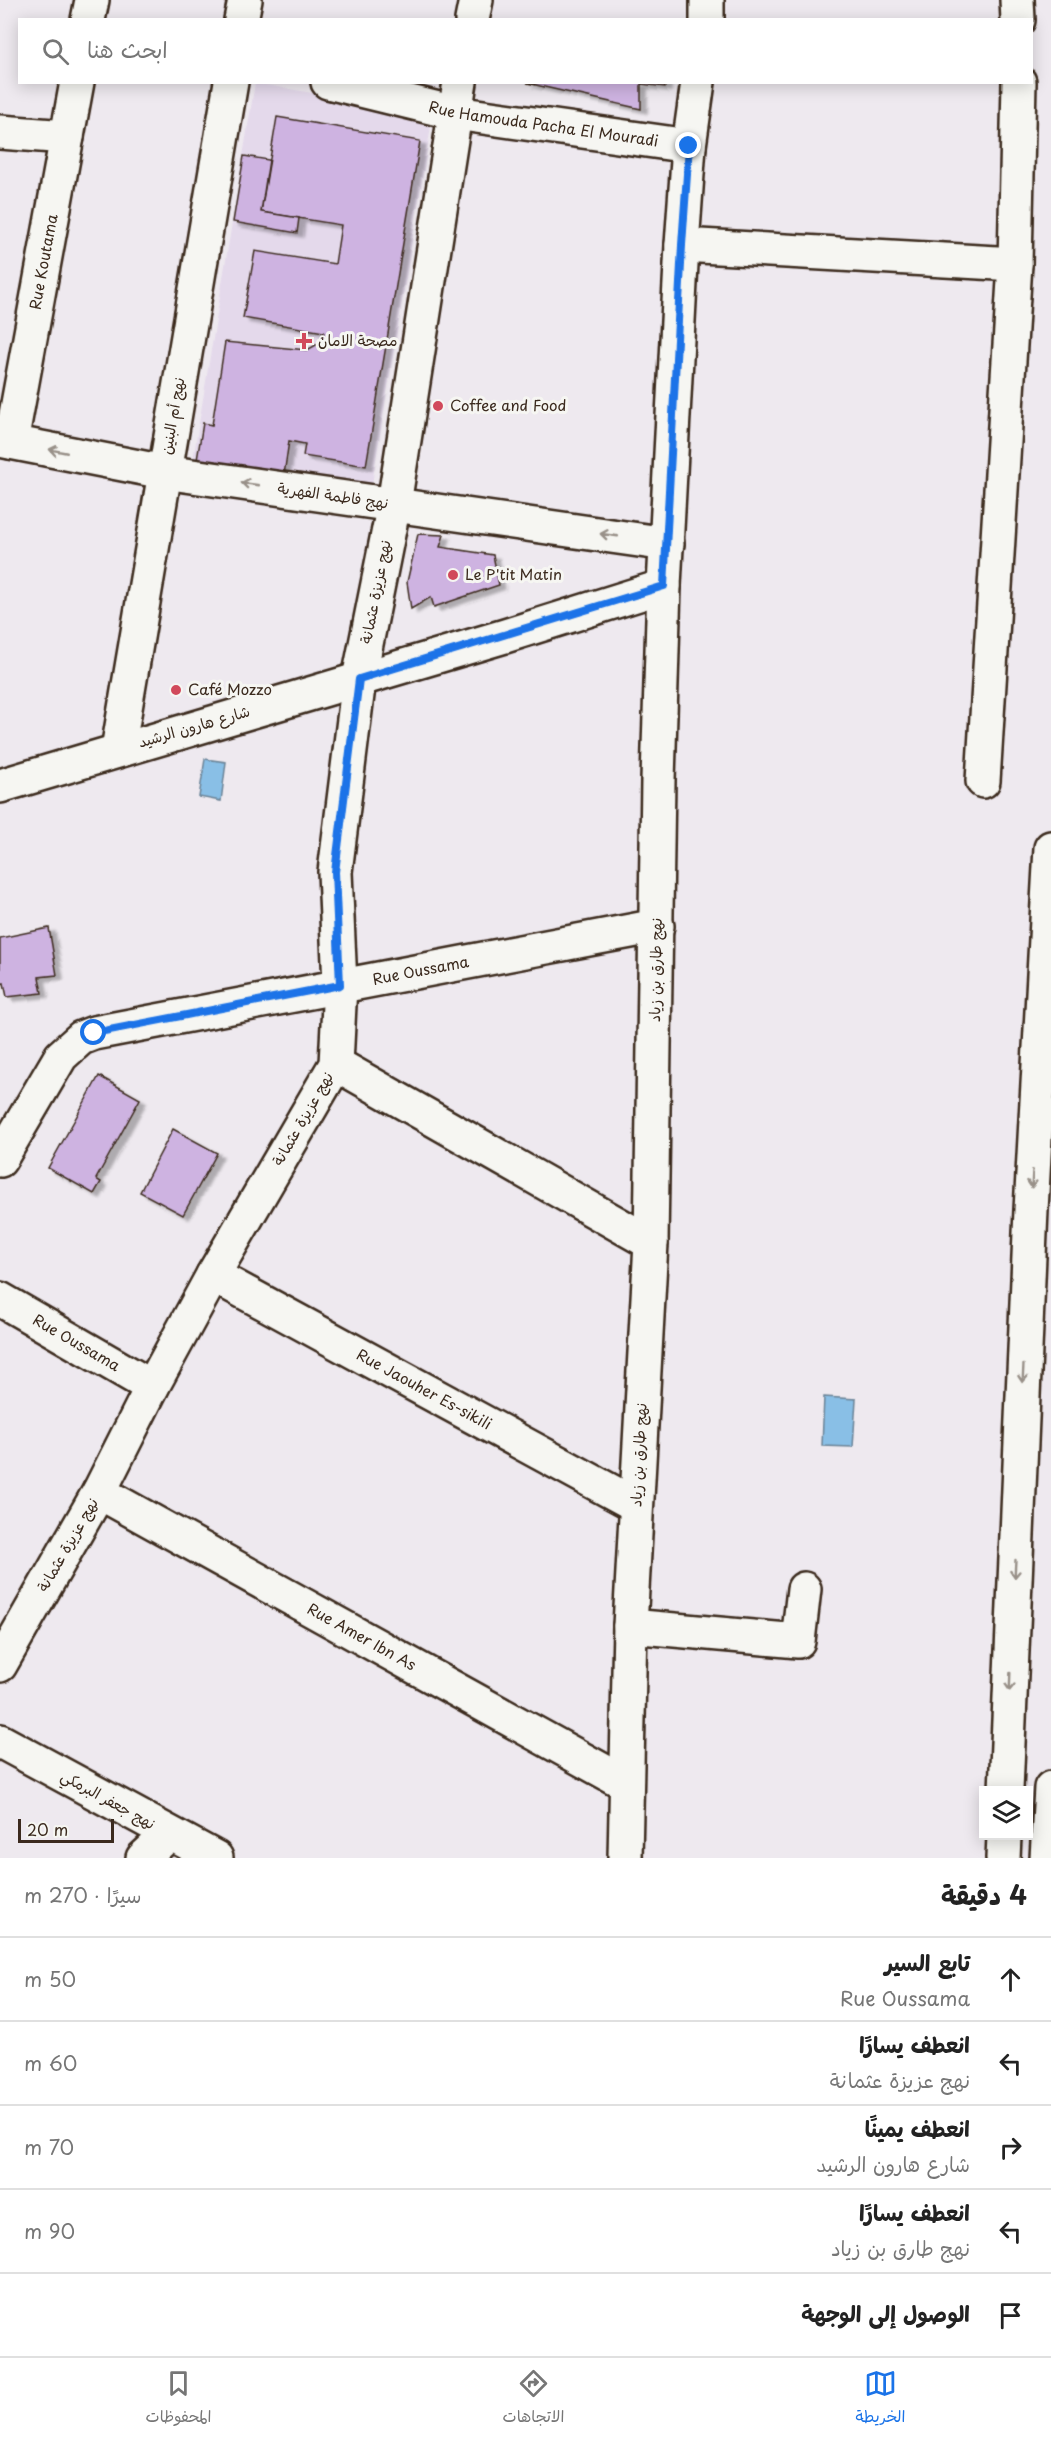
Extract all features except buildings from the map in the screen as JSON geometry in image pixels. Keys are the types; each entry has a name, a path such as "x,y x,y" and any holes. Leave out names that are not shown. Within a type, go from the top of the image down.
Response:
{"main road":[{"path":"88,18 92,0"},
{"path":"242,18 245,0"},
{"path":"472,18 476,0"},
{"path":"706,18 707,0"},
{"path":"1017,0 1018,18"},
{"name":"Rue Koutama","path":"5,441 77,84"},
{"name":"نهج أم البنين","path":"118,750 231,84"},
{"name":"Rue Hamouda Pacha El Mouradi","path":"344,84 457,98 689,146"},
{"name":"نهج طارق بن زياد","path":"625,1858 630,1626 651,1243 658,780 664,586 682,245 689,146 698,84"},
{"path":"983,781 1015,264 1019,84"},
{"name":"نهج عزيزة عثمانة","path":"0,1665 99,1492 152,1387 213,1275 336,1064 340,985 335,872 359,679 394,504 457,98"},
{"path":"0,132 67,137"},
{"path":"682,245 1015,264"},
{"name":"نهج فاطمة الفهرية","path":"5,441 164,472 667,544"},
{"name":"شارع هارون الرشيد","path":"0,786 664,586"},
{"path":"1006,1786 1030,1210 1051,848"},
{"name":"Rue Oussama","path":"0,1160 61,1056 81,1038 94,1033 657,926"},
{"path":"336,1064 651,1243"},
{"name":"Rue Jaouher Es-sikili","path":"213,1275 636,1505"},
{"name":"Rue Oussama","path":"0,1299 152,1387"},
{"name":"Rue Amer Ibn As","path":"99,1492 626,1783"},
{"path":"630,1626 798,1641 804,1590"},
{"name":"نهج جعفر البرمكي","path":"0,1740 216,1858"},
{"path":"1047,1858 1051,1788"},
{"path":"143,1858 169,1834"},
{"path":"1003,1858 1004,1840"}],"shaded area":[{"name":"مصحة الامان","path":"255,84 433,114 371,490 193,460"}],"water":[{"path":"205,759 226,762 221,801 199,797"},
{"path":"824,1397 856,1399 853,1447 822,1446"}],"place":[{"name":"مصحة الامان","path":"304,341"},
{"name":"Coffee and Food","path":"438,406"},
{"name":"Le P'tit Matin","path":"453,575"},
{"name":"Café Mozzo","path":"176,690"}],"route":[{"path":"94,1033 340,985 335,872 359,679 664,586 689,146"}]}
